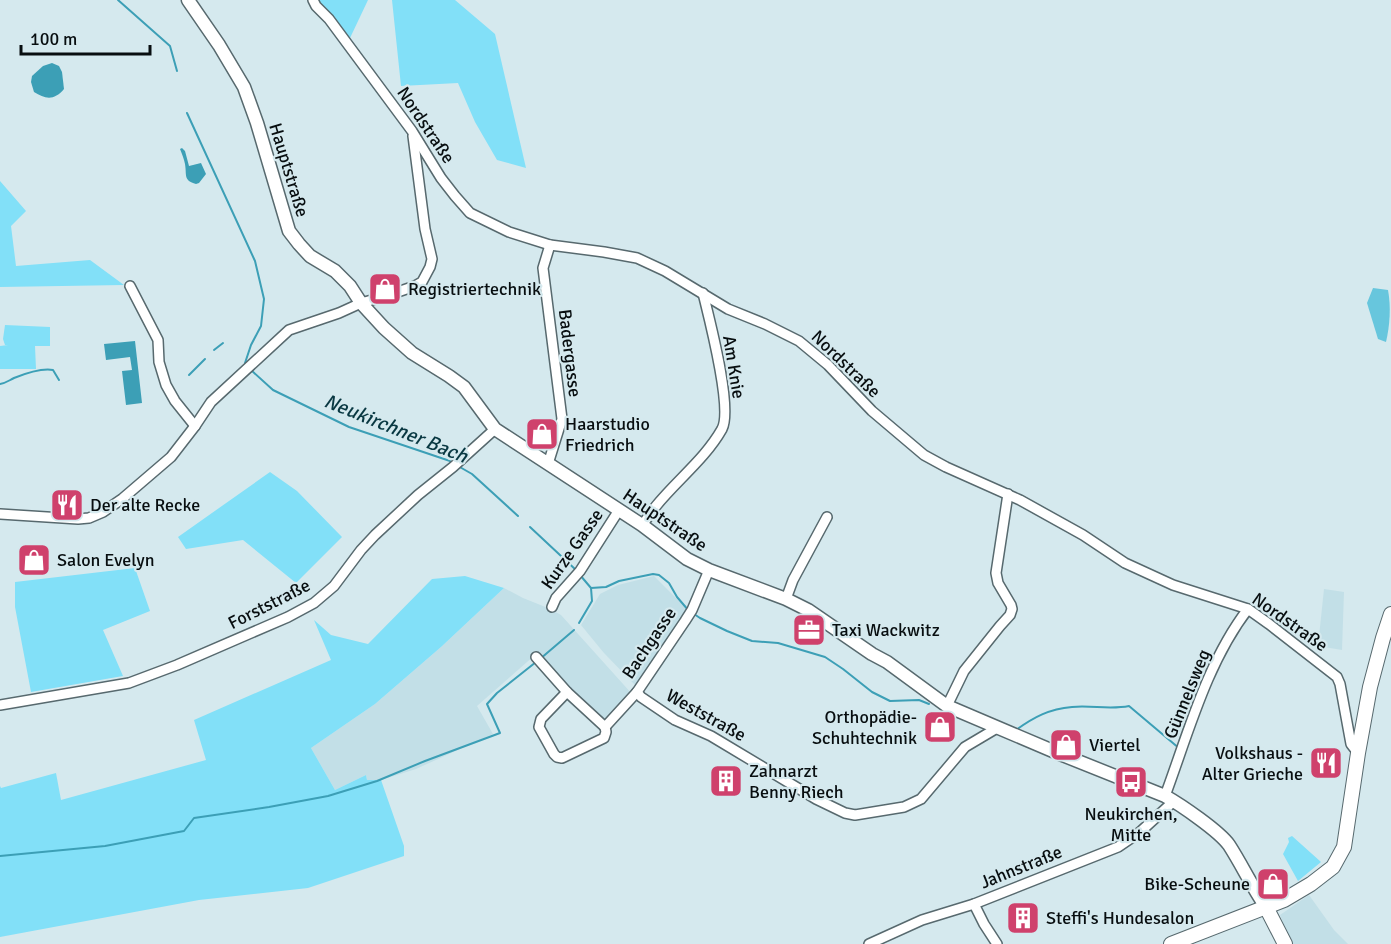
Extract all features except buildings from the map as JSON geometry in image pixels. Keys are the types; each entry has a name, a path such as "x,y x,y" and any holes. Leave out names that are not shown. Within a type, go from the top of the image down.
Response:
{"main road":[{"path":"1171,944 1284,900 1311,884 1333,867 1344,848 1370,687 1387,640 1391,614"},
{"name":"Hauptstraße","path":"1266,907 1285,944"}],"street":[{"name":"Hauptstraße","path":"188,0 244,87 289,231 310,255 335,271 384,328 412,353 464,387 495,429 642,525 687,559 808,610 887,662 947,706 1169,798 1222,837 1230,846 1266,907"},
{"name":"Nordstraße","path":"313,0 412,131 454,196 470,213 509,232 550,245 637,258 665,271 728,309 799,341 828,366 872,411 924,455 1008,494 1083,535 1125,563 1173,585 1248,609 1337,677 1351,744 1358,753"},
{"path":"0,514 78,519 89,518 103,512 122,499 171,457 211,402 289,330 422,282 432,259 425,229 412,131"},
{"name":"Badergasse","path":"548,464 562,419 543,268 550,245"},
{"path":"129,286 158,340 159,362 166,385 175,401 195,426"},
{"name":"Am Knie","path":"642,525 655,507 699,461 725,422 724,392 703,293"},
{"name":"Forststraße","path":"0,705 129,683 177,665 314,603 334,586 367,542 495,429"},
{"path":"947,706 964,671 1010,615 1012,609 1010,601 998,583 996,573 1008,494"},
{"name":"Kurze Gasse","path":"552,607 556,598 579,573 619,510"},
{"path":"786,599 793,580 827,517"},
{"name":"Bachgasse","path":"567,692 539,723 554,754 562,758 604,738 605,727 637,692 691,611 709,570"},
{"name":"Günnelsweg","path":"1169,798 1202,694 1238,623 1248,609"},
{"path":"539,660 567,692 605,727"},
{"name":"Weststraße","path":"637,692 675,720 711,736 830,807 855,815 903,807 921,799 965,747 997,728"},
{"name":"Jahnstraße","path":"869,944 922,920 974,904 1118,847 1140,832 1169,798"},
{"path":"974,904 997,944"}],"shaded area":[{"path":"318,0 368,0 350,38"},
{"path":"392,0 455,0 495,34 526,168 497,160 475,122 458,83 401,86"},
{"path":"52,63 59,66 62,72 64,89 57,96 46,97 34,92 32,76 43,66"},
{"path":"182,148 189,166 201,163 206,174 199,183 196,184 187,179 185,162 180,149"},
{"path":"0,181 26,211 11,226 16,266 90,260 124,285 0,287"},
{"path":"1373,288 1388,290 1390,316 1386,342 1378,339 1367,303"},
{"path":"5,325 50,327 50,346 35,346 36,369 0,369 0,346 8,345 5,345 3,339"},
{"path":"135,341 142,403 126,405 122,371 132,370 130,357 106,360 104,344"},
{"path":"270,472 297,491 342,537 296,583 243,540 186,549 178,537"},
{"path":"135,568 150,611 103,630 123,676 31,692 15,607 15,582"},
{"path":"465,576 504,588 375,704 311,748 335,790 366,775 367,780 381,780 404,846 404,856 308,888 199,900 0,937 0,786 1,788 56,773 61,800 206,760 194,720 331,660 314,620 331,635 368,644 432,579"},
{"path":"654,576 688,610 637,687 581,625 600,594 618,585"},
{"path":"504,588 561,615 632,694 604,720 535,655 477,706 493,734 416,769 381,780 367,780 366,775 335,790 311,748 375,704"},
{"path":"1324,589 1344,592 1342,650 1318,646"},
{"path":"1292,836 1321,862 1298,881 1283,854 1289,842 1288,838"},
{"path":"1309,895 1334,930 1348,944 1292,944 1280,915"}],"waterway":[{"name":"Neukirchner Bach","path":"118,0 170,46 177,71"},
{"name":"Neukirchner Bach","path":"187,113 255,261 264,299 261,326 251,345 245,363 247,365"},
{"path":"214,350 223,343"},
{"path":"189,375 205,359"},
{"path":"0,384 44,370 53,370 59,380"},
{"name":"Neukirchner Bach","path":"251,370 273,390 349,427 453,462"},
{"name":"Neukirchner Bach","path":"458,466 472,474 518,516"},
{"name":"Neukirchner Bach","path":"530,527 576,570"},
{"name":"Neukirchner Bach","path":"580,575 591,588 606,587 619,581 653,574 659,575 669,583 689,611"},
{"path":"579,623 592,601 591,588"},
{"name":"Neukirchner Bach","path":"694,614 752,641 778,643 825,657 872,692 890,701 919,700 929,704"},
{"path":"540,659 574,630"},
{"path":"0,856 105,846 184,831 194,818 328,796 377,781 500,733 487,704 497,693 536,662"},
{"path":"1016,730 1049,712 1064,708 1129,706 1180,749"}],"place":[{"name":"Registriertechnik","path":"385,289"},
{"name":"Haarstudio Friedrich","path":"542,434"},
{"name":"Der alte Recke","path":"67,505"},
{"name":"Salon Evelyn","path":"34,560"},
{"name":"Taxi Wackwitz","path":"809,630"},
{"name":"Orthopädie- Schuhtechnik","path":"940,727"},
{"name":"Viertel","path":"1066,745"},
{"name":"Volkshaus - Alter Grieche","path":"1326,763"},
{"name":"Zahnarzt Benny Riech","path":"726,781"},
{"name":"Neukirchen, Mitte","path":"1131,782"},
{"name":"Bike-Scheune","path":"1273,884"},
{"name":"Steffi's Hundesalon","path":"1023,918"}]}
